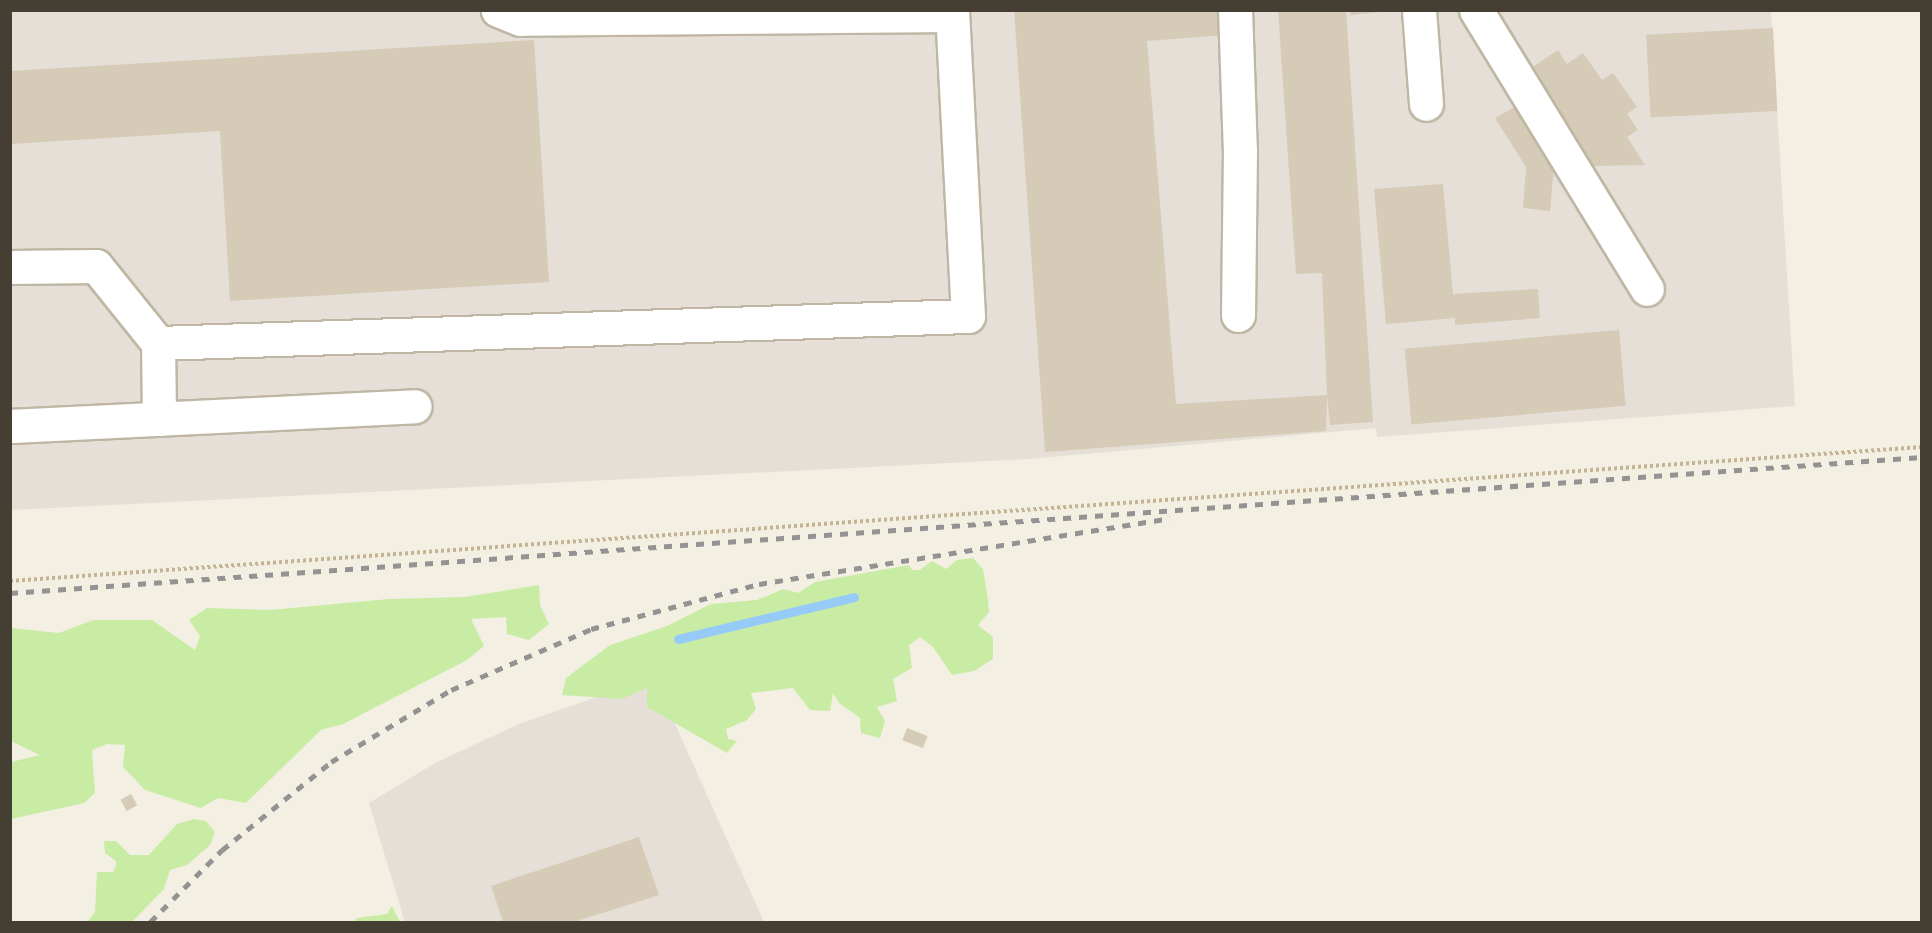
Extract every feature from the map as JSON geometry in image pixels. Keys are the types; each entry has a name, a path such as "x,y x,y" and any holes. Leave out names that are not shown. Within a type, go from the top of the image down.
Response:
{"lane":[{"path":"158,343 968,316 952,15 520,19 498,10"},
{"path":"1235,10 1240,150 1238,315"},
{"path":"1419,10 1426,104"},
{"path":"1476,10 1647,289"},
{"path":"10,267 96,266 158,343 159,419"},
{"path":"10,426 415,406"}],"path":[{"path":"10,581 1922,447"}],"shaded area":[{"path":"11,11 1457,11 1517,106 1487,11 1771,11 1795,406 1377,437 1376,428 1029,459 11,510"},
{"path":"654,677 764,922 405,922 369,803 437,762 519,724"}],"green space":[{"path":"973,558 983,569 989,612 978,625 993,637 993,659 974,671 952,675 933,647 920,637 909,645 912,668 893,679 897,701 877,707 885,721 880,738 861,733 860,718 839,703 833,693 830,711 810,710 793,688 751,693 756,709 747,720 726,729 728,739 737,741 727,753 647,707 647,688 622,699 562,695 566,678 610,645 667,626 711,604 757,600 783,589 798,593 815,582 909,565 912,570 920,570 932,561 946,569 957,560"},
{"path":"539,585 540,605 549,624 529,640 507,634 506,617 471,619 484,646 467,660 343,724 321,730 246,803 218,798 201,808 145,790 123,767 125,745 107,744 92,750 95,793 84,803 11,819 11,762 40,755 11,741 11,628 59,633 93,620 152,620 195,650 200,636 189,620 207,608 270,610 389,599 465,597"},
{"path":"194,819 206,821 215,832 210,845 187,865 170,870 164,889 132,922 87,922 95,912 97,872 113,872 116,866 116,861 105,853 104,841 116,841 130,855 149,855 177,824"},
{"path":"392,906 400,922 354,922 357,918 387,914"}],"building":[{"path":"1014,10 1223,10 1225,35 1147,41 1176,404 1327,395 1326,431 1045,452"},
{"path":"1278,10 1346,10 1373,422 1330,425 1322,273 1296,274"},
{"path":"1350,10 1381,10 1381,12 1350,15"},
{"path":"1773,28 1777,111 1651,118 1646,35"},
{"path":"534,40 549,282 230,301 220,131 10,144 10,71"},
{"path":"1558,50 1567,64 1583,53 1602,80 1613,73 1637,107 1627,114 1638,130 1627,137 1645,165 1593,166 1528,70"},
{"path":"1517,106 1554,166 1550,211 1523,208 1526,167 1495,118"},
{"path":"1443,184 1453,294 1538,289 1540,318 1455,325 1455,318 1386,324 1374,189"},
{"path":"1619,330 1626,406 1411,424 1405,349"},
{"path":"907,728 928,736 923,748 902,740"},
{"path":"131,794 137,805 127,811 121,800"},
{"path":"639,837 659,895 574,922 503,922 491,886"}],"waterway":[{"path":"678,639 854,597"}],"railway":[{"path":"10,593 1922,457"},
{"path":"150,922 222,850 331,762 451,690 591,629 759,584 1170,518"}]}
